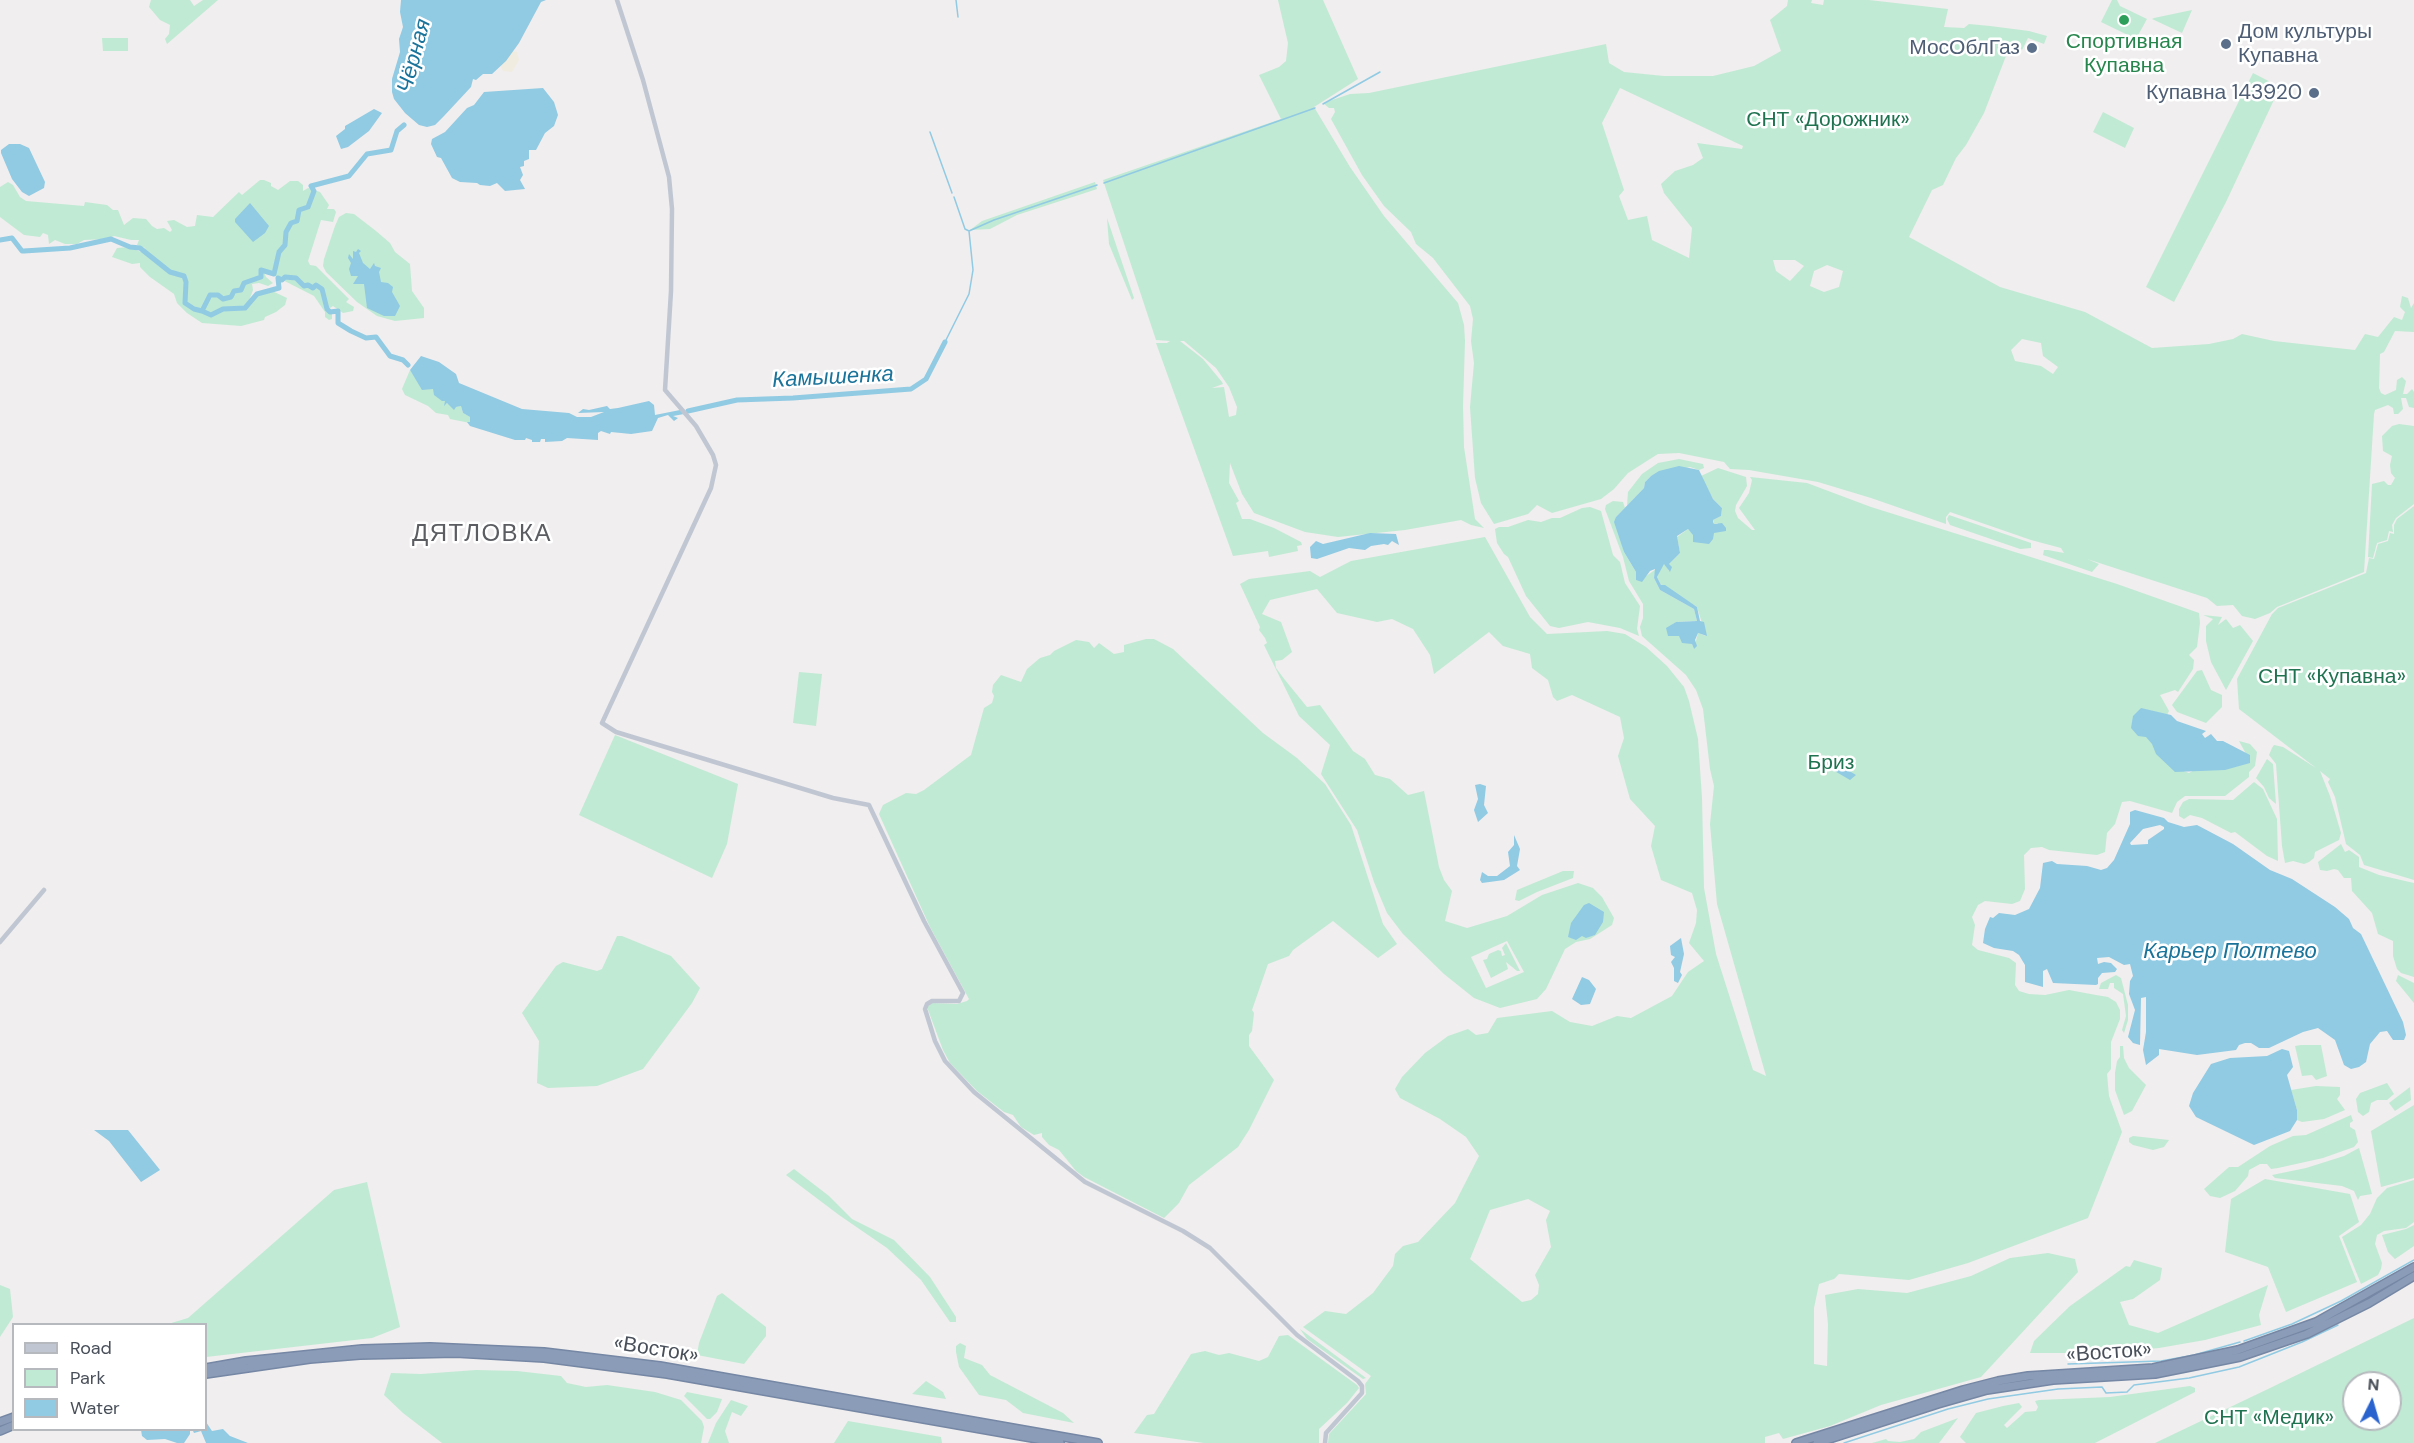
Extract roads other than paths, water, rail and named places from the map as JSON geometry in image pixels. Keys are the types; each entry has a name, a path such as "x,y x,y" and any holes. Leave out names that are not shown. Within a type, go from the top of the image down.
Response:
{"highway":[{"name":"«Восток»","path":"1796,1443 1998,1381 2028,1376 2153,1368 2238,1350 2316,1322 2414,1268"},
{"name":"«Восток»","path":"1817,1443 1987,1390 2053,1380 2155,1374 2240,1357 2307,1334 2377,1299 2414,1276"},
{"name":"«Восток»","path":"207,1368 246,1361 362,1349 430,1347 544,1352 660,1366 1098,1443"},
{"name":"«Восток»","path":"207,1374 288,1362 360,1355 456,1353 544,1358 604,1364 679,1376 1060,1443"}],"street":[{"path":"617,0 642,74 669,177 672,209 671,291 665,390 682,407 705,439 715,459 715,473 711,488 653,616 605,711 602,723 616,732 833,798 870,805 924,921 963,993 959,1001 932,1001 925,1009 935,1041 945,1061 974,1092 1085,1182 1183,1231 1210,1248 1297,1335 1362,1386 1361,1396 1326,1433 1325,1443"},
{"path":"0,942 44,890"}],"water":[{"path":"401,0 546,0 541,2 519,43 506,61 492,74 483,74 476,80 473,79 471,87 444,116 435,125 427,127 419,125 405,113 394,99 392,92 392,79 400,52 399,39 403,27 400,12"},
{"path":"543,88 554,102 558,115 554,126 545,133 536,150 529,150 529,159 524,161 524,166 520,167 523,175 520,180 525,189 505,191 497,183 490,186 480,185 460,182 452,178 441,158 437,157 431,144 432,139 445,132 467,108 474,105 484,92"},
{"path":"374,109 382,113 369,131 348,147 341,149 336,136 345,129 345,126"},
{"path":"9,144 20,144 29,148 45,182 44,188 29,196 22,192 12,179 1,153 1,150"},
{"path":"250,203 269,226 265,233 253,242 235,222 235,219"},
{"path":"358,249 361,251 359,253 363,263 370,269 374,263 375,266 381,268 379,272 381,282 393,287 392,292 400,306 395,316 384,316 367,308 364,284 353,284 358,276 351,276 349,269 351,263 348,258 349,254 353,259 353,251 356,252"},
{"path":"421,356 439,362 456,374 459,383 522,409 591,417 604,412 578,413 583,409 607,406 610,409 649,401 654,405 655,415 680,410 684,414 673,416 678,418 674,421 668,415 658,418 652,431 631,434 611,432 610,434 601,431 598,433 598,440 567,438 562,441 545,442 545,439 541,439 540,442 532,442 526,438 515,440 470,426 467,422 470,422 470,417 463,413 461,406 454,410 447,403 444,406 445,401 434,395 433,389 422,390 410,370"},
{"path":"1679,466 1699,470 1713,499 1722,508 1721,516 1713,522 1714,524 1722,523 1726,528 1726,531 1714,533 1709,544 1693,542 1693,535 1688,529 1677,536 1680,553 1669,564 1672,567 1670,572 1664,564 1657,577 1661,585 1665,585 1697,607 1707,636 1698,633 1695,640 1697,646 1694,649 1692,644 1682,643 1679,636 1668,636 1666,628 1676,622 1697,621 1694,609 1660,590 1654,578 1655,569 1650,571 1642,582 1636,580 1636,572 1624,552 1614,522 1616,517 1644,488 1645,482 1651,476 1659,471"},
{"path":"1370,533 1396,534 1399,545 1392,541 1388,545 1371,546 1365,550 1349,548 1317,559 1311,558 1310,547 1316,541 1323,544"},
{"path":"2141,708 2171,715 2177,721 2206,731 2202,734 2205,738 2211,734 2217,741 2223,741 2250,755 2250,763 2225,770 2175,772 2156,754 2146,737 2138,736 2131,728 2133,716"},
{"path":"1826,760 1831,760 1856,775 1850,780 1826,766"},
{"path":"1475,785 1486,786 1484,805 1488,813 1478,822 1474,810 1478,799"},
{"name":"Карьер Полтево","path":"2135,810 2164,818 2168,822 2184,827 2197,825 2233,844 2270,870 2292,879 2335,907 2361,934 2403,1022 2406,1035 2404,1040 2393,1040 2387,1031 2380,1032 2370,1044 2366,1062 2351,1069 2344,1065 2335,1040 2318,1028 2303,1032 2269,1048 2259,1048 2251,1043 2245,1043 2239,1045 2236,1050 2197,1055 2159,1049 2159,1055 2146,1065 2143,1050 2146,1032 2146,997 2141,998 2140,1045 2133,1043 2128,1037 2135,1010 2129,994 2130,981 2133,976 2130,964 2124,965 2109,957 2097,958 2098,964 2111,963 2117,969 2115,972 2102,973 2096,985 2053,983 2047,969 2043,971 2043,987 2025,982 2025,965 2019,955 2013,951 1994,948 1983,943 1990,917 1993,918 1999,913 2015,915 2029,909 2040,888 2043,863 2052,861 2057,864 2087,866 2101,870 2107,868 2114,860 2130,824 2130,812","holes":["2160,825 2164,827 2148,840 2148,844 2131,845 2130,843 2143,829"]},
{"path":"1514,835 1520,849 1517,866 1520,870 1504,880 1482,883 1480,880 1482,872 1488,876 1497,876 1510,866 1508,852 1514,845"},
{"path":"1589,903 1604,912 1603,922 1595,935 1586,938 1582,936 1576,940 1568,937 1571,923 1584,905"},
{"path":"1681,938 1684,954 1680,972 1682,975 1678,983 1674,981 1674,968 1671,962 1675,957 1671,955 1670,946"},
{"path":"1582,977 1589,980 1596,989 1590,1004 1581,1005 1572,999"},
{"path":"2282,1049 2289,1051 2293,1067 2287,1075 2297,1110 2297,1120 2290,1131 2254,1145 2196,1117 2189,1106 2193,1093 2211,1064 2230,1058 2267,1056"},
{"path":"94,1130 128,1130 160,1170 141,1182 109,1141"},
{"path":"207,1424 212,1431 223,1429 230,1436 248,1443 206,1443 201,1431 207,1431"},
{"path":"141,1431 190,1431 184,1443 165,1439 147,1440 142,1436"}],"waterway":[{"name":"Камышенка","path":"956,0 958,17"},
{"path":"1323,104 1380,72"},
{"path":"1104,183 1315,108"},
{"name":"Чёрная","path":"0,240 12,238 22,251 70,248 111,239 130,247 140,248 170,272 184,276 185,303 202,311 210,295 218,295 223,299 231,297 234,291 241,290 244,283 261,277 261,270 274,274 279,252 285,245 286,232 291,223 297,221 299,210 308,207 314,191 311,186 349,176 367,154 391,150 397,131 404,125"},
{"name":"Камышенка","path":"930,132 952,193"},
{"path":"969,231 994,220 1097,185"},
{"name":"Камышенка","path":"945,342 969,294 973,270 969,231 965,229 954,197"},
{"name":"Камышенка","path":"278,278 282,280 285,277 296,278 304,286 308,285 313,288 316,285 322,289 327,309 330,312 338,311 338,323 366,338 376,337 390,356 403,360 408,365"},
{"name":"Камышенка","path":"202,311 211,315 223,309 245,308 257,294 279,288 278,278"},
{"name":"Камышенка","path":"688,411 737,400 911,389 926,379 945,342"},
{"path":"2244,1341 2292,1324 2341,1301 2414,1260"},
{"path":"1844,1443 1948,1409 1988,1399 2058,1389 2102,1387 2106,1393 2127,1392 2134,1385 2189,1378 2239,1367 2338,1325"},
{"path":"2068,1364 2161,1361 2194,1355 2240,1342"}],"place":[{"name":"Спортивная Купавна","path":"2124,20"},
{"name":"Дом культуры Купавна","path":"2226,44"},
{"name":"МосОблГаз","path":"2032,48"},
{"name":"Купавна 143920","path":"2314,93"}],"district":[{"name":"ДЯТЛОВКА","path":"482,535"}],"park label":[{"name":"СНТ «Дорожник»","path":"1828,120"},
{"name":"СНТ «Купавна»","path":"2332,677"},
{"name":"Бриз","path":"1831,763"},
{"name":"СНТ «Медик»","path":"2269,1418"}]}
